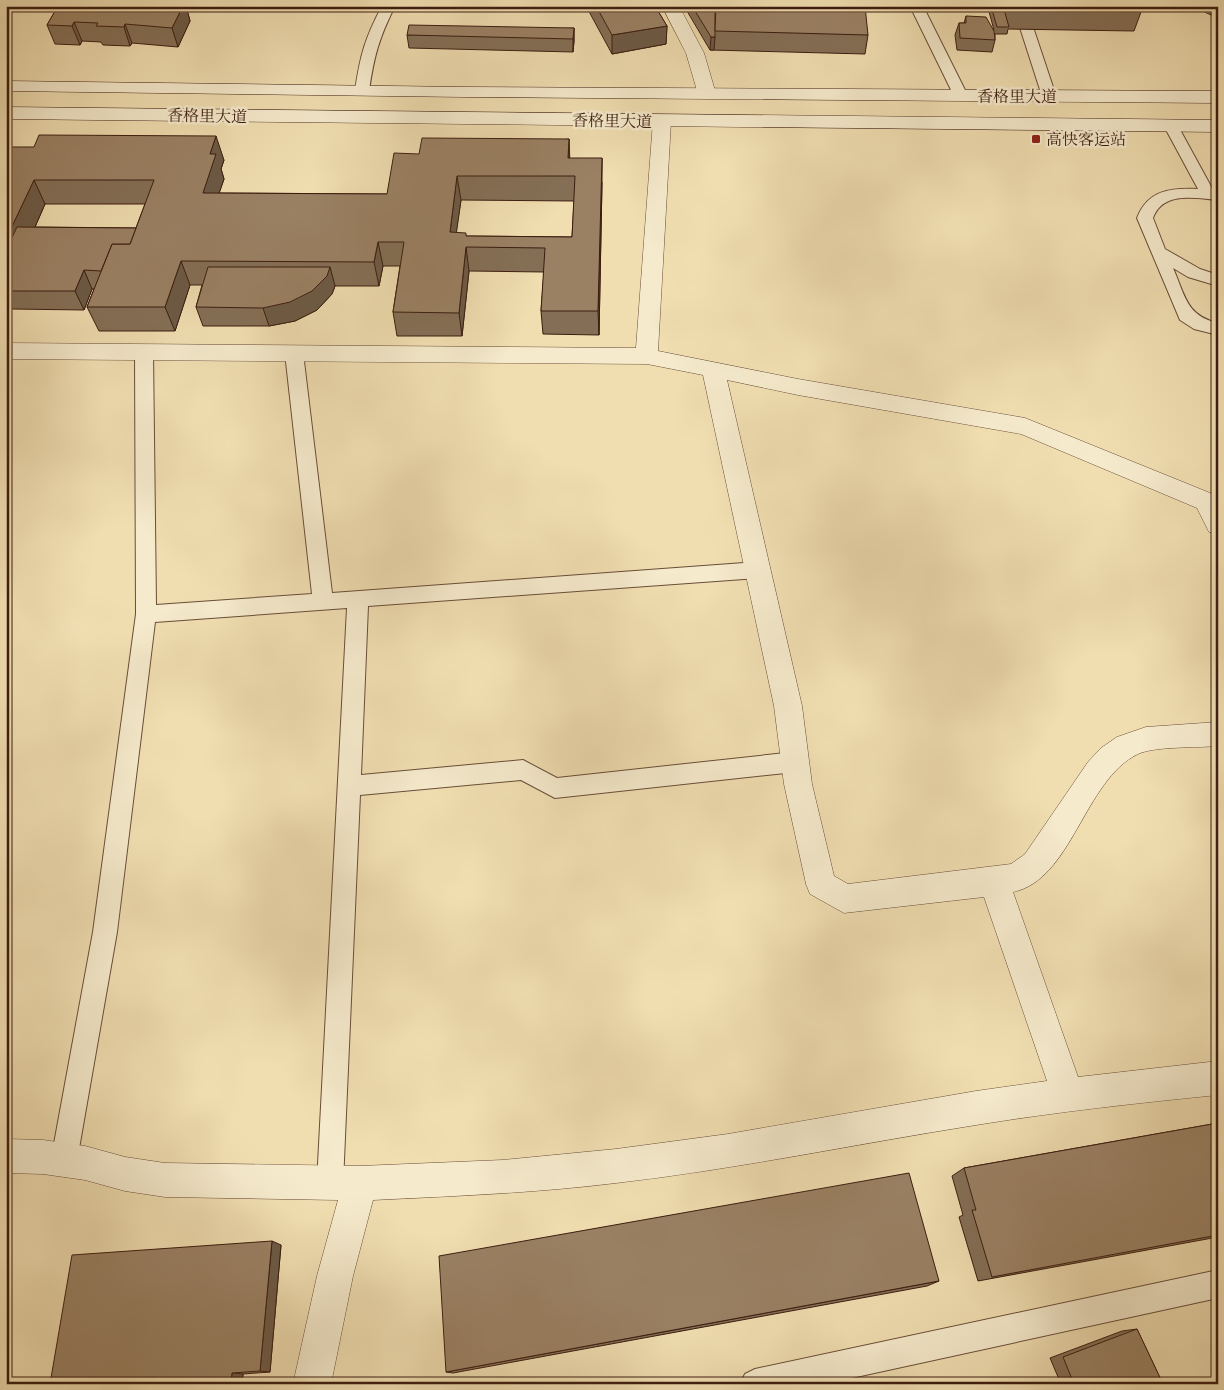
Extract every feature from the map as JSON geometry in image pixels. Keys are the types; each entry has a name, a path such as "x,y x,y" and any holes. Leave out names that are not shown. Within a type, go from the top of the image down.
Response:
{"street":[{"path":"670,6 695,53 707,94"},
{"name":"香格里大道","path":"6,86 362,91 1218,97"},
{"name":"香格里大道","path":"6,114 1218,126"},
{"path":"647,356 662,121"},
{"path":"6,351 647,356 798,387 1025,426 1206,502 1218,525"},
{"path":"713,369 788,706 798,784 821,884 844,899 994,882 1018,877 1036,864 1098,771 1119,752 1146,739 1218,734"},
{"path":"994,882 1068,1095"},
{"path":"6,1156 64,1160 165,1180 345,1183 502,1177 616,1166 728,1151 976,1108 1068,1095 1218,1078"},
{"path":"312,1384 335,1276 345,1183"}],"lane":[{"path":"362,91 368,52 375,32 389,6"},
{"path":"916,6 961,96"},
{"path":"1020,6 1049,96"},
{"path":"1170,126 1213,194"},
{"path":"1213,194 1172,194 1155,201 1150,206 1145,218 1186,316 1200,325 1218,329"},
{"path":"1158,252 1194,273 1218,281"},
{"path":"64,1160 105,932 146,614 144,352"},
{"path":"294,353 323,601"},
{"path":"146,614 758,570"},
{"path":"345,1183 350,786 358,599"},
{"path":"350,786 523,770 555,788 795,762"},
{"path":"755,1384 1218,1284"}],"building":[{"path":"58,6 183,6 172,28 125,24 124,27 96,26 98,23 74,22 72,26 47,25"},
{"path":"596,6 655,6 667,26 612,35"},
{"path":"692,6 715,6 715,37 711,37"},
{"path":"716,6 865,6 868,35 715,31"},
{"path":"991,6 1003,6 1009,27 997,27"},
{"path":"1010,6 1139,6 1141,12 1011,10"},
{"path":"966,16 986,17 994,31 995,40 960,38 959,23 966,23"},
{"path":"409,25 574,28 573,39 407,35"},
{"path":"39,135 216,136 210,154 216,154 203,193 387,194 394,153 419,154 422,138 569,139 568,158 602,158 598,311 541,311 545,248 466,247 459,313 393,312 404,242 378,242 374,262 181,261 165,307 87,307 112,244 130,244 154,180 34,180 6,239 6,147 34,147","holes":["457,176 575,176 572,237 466,236 466,233 450,232"]},
{"path":"17,227 136,228 130,244 112,244 101,271 84,270 75,291 6,291 6,281 11,270 6,270 6,250"},
{"path":"208,267 330,267 327,276 312,291 290,302 263,308 196,307"},
{"path":"1218,1123 1218,1235 992,1277 972,1210 976,1210 964,1168"},
{"path":"909,1173 939,1281 446,1372 439,1256"},
{"path":"272,1241 260,1371 232,1373 231,1384 154,1384 155,1378 85,1384 50,1384 72,1255"},
{"path":"1137,1329 1163,1384 1074,1384 1063,1357"}],"place":[{"name":"高快客运站","path":"1036,139"}]}
